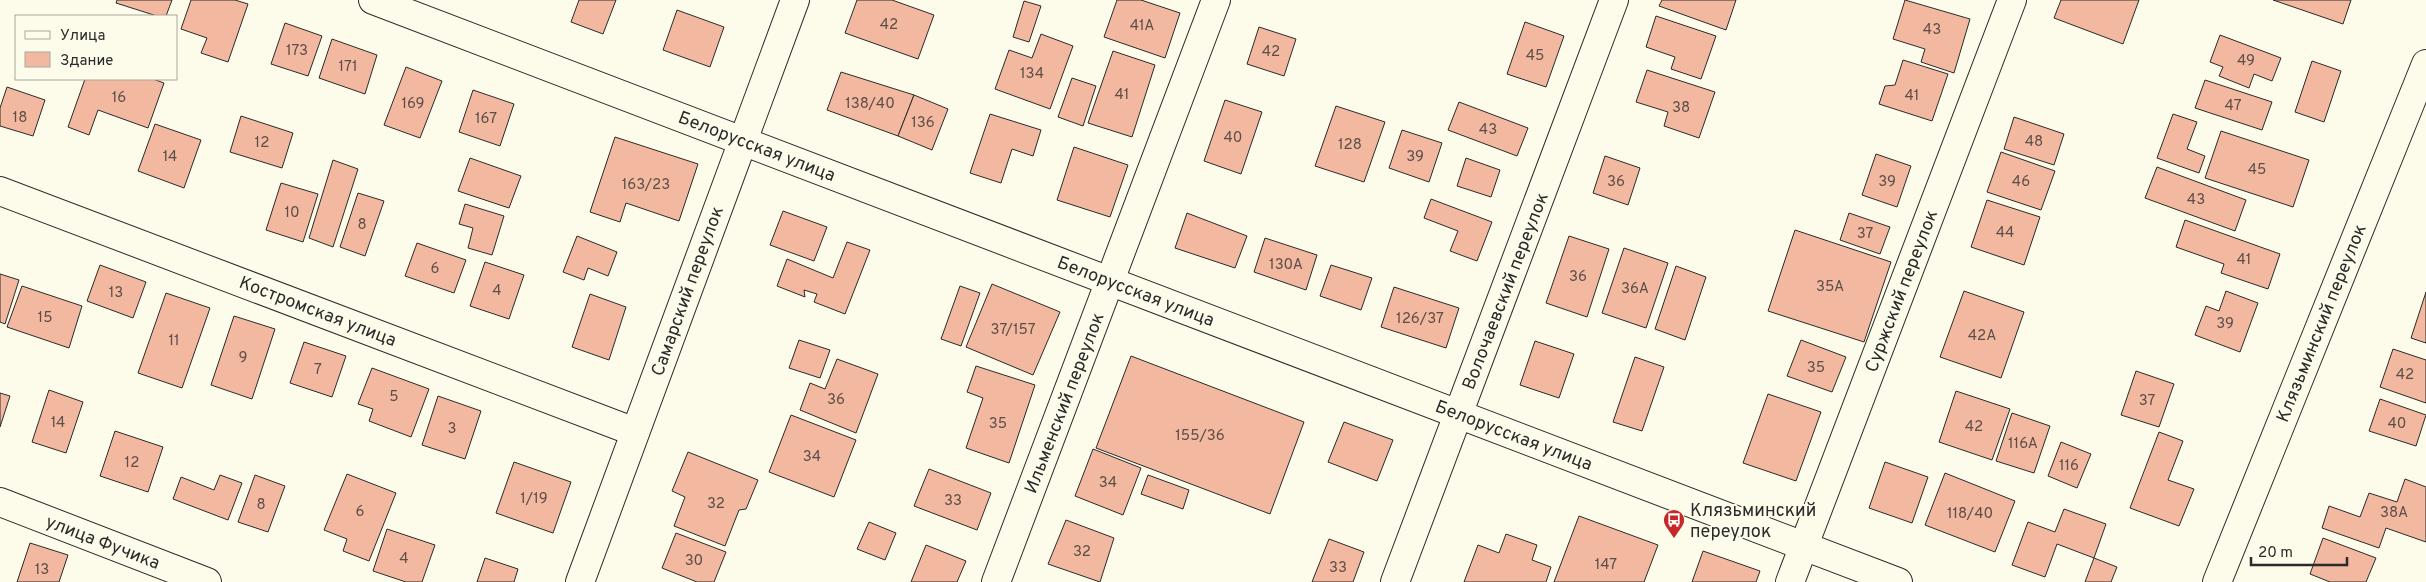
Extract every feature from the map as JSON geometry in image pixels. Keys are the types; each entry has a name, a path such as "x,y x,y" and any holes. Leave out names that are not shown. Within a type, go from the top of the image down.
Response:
{"street":[{"name":"Белорусская улица","path":"373,0 1898,582"},
{"name":"Самарский переулок","path":"580,582 795,0"},
{"name":"Ильменский переулок","path":"996,582 1216,0"},
{"name":"Волочаевский переулок","path":"1396,582 1614,0"},
{"name":"Суржский переулок","path":"1790,582 2012,0"},
{"name":"Клязьминский переулок","path":"2217,582 2426,64"},
{"name":"Костромская улица","path":"0,191 635,432"},
{"name":"улица Фучика","path":"0,502 207,582"}],"building":[{"path":"117,0 172,0 166,15 154,15 116,3"},
{"path":"191,0 235,0 248,4 228,62 201,53 207,38 181,29"},
{"path":"579,0 616,0 603,34 571,22"},
{"path":"857,0 892,0 934,15 918,59 845,33"},
{"path":"1117,0 1141,0 1180,13 1165,58 1104,37"},
{"path":"1662,0 1736,0 1726,30 1659,6"},
{"path":"1905,0 1970,19 1954,73 1921,62 1925,49 1893,39"},
{"path":"2061,0 2139,0 2123,44 2054,18"},
{"path":"2273,0 2351,0 2343,24"},
{"path":"1024,1 1041,6 1029,42 1013,37"},
{"path":"677,10 724,27 710,67 663,50"},
{"path":"1656,16 1716,36 1701,79 1671,69 1675,57 1646,47"},
{"path":"1525,22 1564,36 1546,87 1507,74"},
{"path":"285,23 322,36 308,76 271,64"},
{"path":"1259,27 1296,39 1284,76 1247,64"},
{"path":"1041,34 1073,46 1050,109 995,89 1009,50 1032,58"},
{"path":"2220,35 2281,58 2272,81 2254,74 2249,88 2219,76 2223,67 2210,62"},
{"path":"332,39 377,55 365,94 319,78"},
{"path":"1113,51 1155,65 1132,137 1088,123"},
{"path":"1903,60 1948,74 1932,121 1879,104 1885,86 1895,85"},
{"path":"2312,61 2341,71 2324,122 2295,112"},
{"path":"406,67 442,81 420,138 384,125"},
{"path":"1647,70 1715,92 1699,138 1664,126 1668,112 1636,102"},
{"path":"841,72 914,95 898,136 827,110"},
{"path":"1072,78 1096,86 1083,126 1058,117"},
{"path":"85,80 156,80 164,83 148,128 98,110 89,135 68,127"},
{"path":"2205,80 2272,102 2262,130 2195,108"},
{"path":"7,87 45,100 33,136 0,126 0,108"},
{"path":"473,90 514,104 500,146 459,132"},
{"path":"914,95 948,109 932,150 898,136"},
{"path":"1225,100 1262,112 1241,174 1204,161"},
{"path":"1459,102 1528,128 1517,156 1448,130"},
{"path":"1336,106 1385,122 1364,182 1315,166"},
{"path":"990,114 1041,130 1033,156 1012,149 1001,183 970,173"},
{"path":"2173,114 2197,122 2187,149 2205,156 2199,173 2157,158"},
{"path":"241,116 293,133 282,168 230,152"},
{"path":"2014,117 2064,134 2054,165 2004,149"},
{"path":"155,124 201,140 184,188 138,171"},
{"path":"1402,130 1442,143 1429,182 1389,168"},
{"path":"2221,131 2309,160 2293,207 2205,178"},
{"path":"615,137 698,164 679,221 626,203 620,222 590,212"},
{"path":"1074,147 1128,165 1110,217 1057,200"},
{"path":"2001,152 2055,171 2041,210 1987,192"},
{"path":"1876,154 1911,166 1897,207 1862,195"},
{"path":"1605,156 1640,168 1628,205 1593,193"},
{"path":"470,158 521,176 509,208 458,191"},
{"path":"1466,158 1500,170 1491,197 1457,186"},
{"path":"333,160 358,169 333,247 309,238"},
{"path":"2157,167 2246,200 2235,231 2145,198"},
{"path":"281,183 318,194 303,242 266,230"},
{"path":"358,193 384,201 365,256 340,247"},
{"path":"1431,199 1492,222 1477,261 1450,251 1458,231 1424,218"},
{"path":"1987,200 2040,217 2024,265 1971,247"},
{"path":"465,204 504,216 492,255 468,248 473,228 459,224"},
{"path":"783,211 827,227 814,261 770,245"},
{"path":"1187,213 1247,236 1235,268 1175,248"},
{"path":"1849,213 1890,227 1880,254 1840,240"},
{"path":"2185,220 2280,254 2268,289 2221,273 2224,264 2176,247"},
{"path":"1795,230 1891,262 1864,342 1768,311"},
{"path":"577,236 617,252 608,276 588,268 584,280 563,272"},
{"path":"1569,236 1609,249 1587,317 1546,303"},
{"path":"1265,238 1317,255 1306,290 1254,272"},
{"path":"847,242 870,250 845,314 814,302 817,294 804,290 805,297 777,286 787,259 833,278"},
{"path":"417,243 466,260 454,293 405,276"},
{"path":"1624,248 1668,263 1646,328 1602,313"},
{"path":"485,262 524,275 509,319 470,306"},
{"path":"100,265 146,282 133,318 87,301"},
{"path":"1331,265 1372,278 1361,310 1320,296"},
{"path":"1676,266 1706,277 1685,340 1655,329"},
{"path":"0,274 19,280 5,324 0,322"},
{"path":"992,284 1060,312 1033,375 966,347"},
{"path":"22,286 82,306 69,348 7,327"},
{"path":"960,286 980,293 961,346 941,339"},
{"path":"1394,287 1459,308 1446,348 1381,327"},
{"path":"1964,291 2024,312 2001,378 1940,357"},
{"path":"2226,291 2258,303 2240,352 2195,335 2206,306 2219,311"},
{"path":"2426,292 2426,343 2411,338"},
{"path":"166,293 210,308 182,388 138,373"},
{"path":"590,294 626,307 609,360 572,347"},
{"path":"234,316 275,329 252,399 211,385"},
{"path":"799,340 830,350 820,378 789,368"},
{"path":"1801,340 1846,357 1832,392 1787,376"},
{"path":"1535,341 1574,354 1559,398 1520,385"},
{"path":"304,342 346,356 332,397 290,383"},
{"path":"2393,349 2426,360 2426,403 2380,387"},
{"path":"1131,356 1304,422 1270,514 1096,448"},
{"path":"1635,357 1664,367 1642,431 1613,422"},
{"path":"837,359 878,374 856,433 800,410 810,383 825,389"},
{"path":"976,366 1035,385 1009,463 966,448 983,398 967,392"},
{"path":"372,368 429,389 411,437 369,421 373,409 358,404"},
{"path":"2136,371 2174,384 2159,427 2121,415"},
{"path":"49,390 83,402 66,453 32,442"},
{"path":"1956,391 2010,409 1992,460 1939,442"},
{"path":"0,393 10,396 0,427"},
{"path":"1768,394 1821,412 1796,481 1743,463"},
{"path":"438,396 481,411 465,459 422,445"},
{"path":"2380,399 2426,415 2416,446 2369,431"},
{"path":"2012,413 2050,426 2034,473 1996,461"},
{"path":"791,415 856,440 834,497 769,472"},
{"path":"1344,422 1393,440 1377,481 1328,462"},
{"path":"115,431 163,447 148,492 100,476"},
{"path":"2159,432 2183,441 2168,480 2194,489 2179,526 2130,508"},
{"path":"2061,442 2091,454 2077,488 2048,476"},
{"path":"1093,449 1141,468 1123,515 1075,496"},
{"path":"688,452 758,480 746,509 739,510 725,546 674,526 685,497 672,491"},
{"path":"514,462 571,482 553,533 496,513"},
{"path":"1885,462 1928,477 1912,523 1869,508"},
{"path":"929,469 991,493 977,530 914,506"},
{"path":"1945,473 2015,501 1995,552 1925,525"},
{"path":"347,474 396,493 369,561 343,551 347,539 324,530"},
{"path":"220,475 242,483 228,520 173,499 181,477 214,490"},
{"path":"255,475 285,486 268,532 238,522"},
{"path":"1148,475 1189,490 1183,509 1141,494"},
{"path":"2405,479 2426,487 2426,542 2386,528 2379,548 2322,528 2329,506 2360,517 2369,493 2397,502"},
{"path":"2064,509 2106,524 2094,558 2057,544 2045,577 2012,565 2028,522 2055,532"},
{"path":"1579,516 1658,545 1644,582 1554,582"},
{"path":"1066,520 1114,538 1100,582 1048,564"},
{"path":"869,522 896,533 885,560 857,549"},
{"path":"387,529 435,545 422,582 406,582 373,571"},
{"path":"676,533 726,552 714,582 697,582 662,568"},
{"path":"1506,534 1537,545 1532,560 1551,567 1546,582 1464,582 1478,545 1499,553"},
{"path":"2323,538 2376,558 2366,582 2330,582 2310,574"},
{"path":"1329,539 1364,552 1353,582 1312,582"},
{"path":"30,543 68,555 59,582 17,582"},
{"path":"926,545 966,561 957,582 911,582"},
{"path":"1703,551 1760,571 1756,582 1692,582"},
{"path":"485,558 518,569 514,582 477,582"},
{"path":"2094,558 2117,567 2111,582 2085,582"}],"place":[{"name":"Клязьминский переулок","path":"1674,539"}]}
